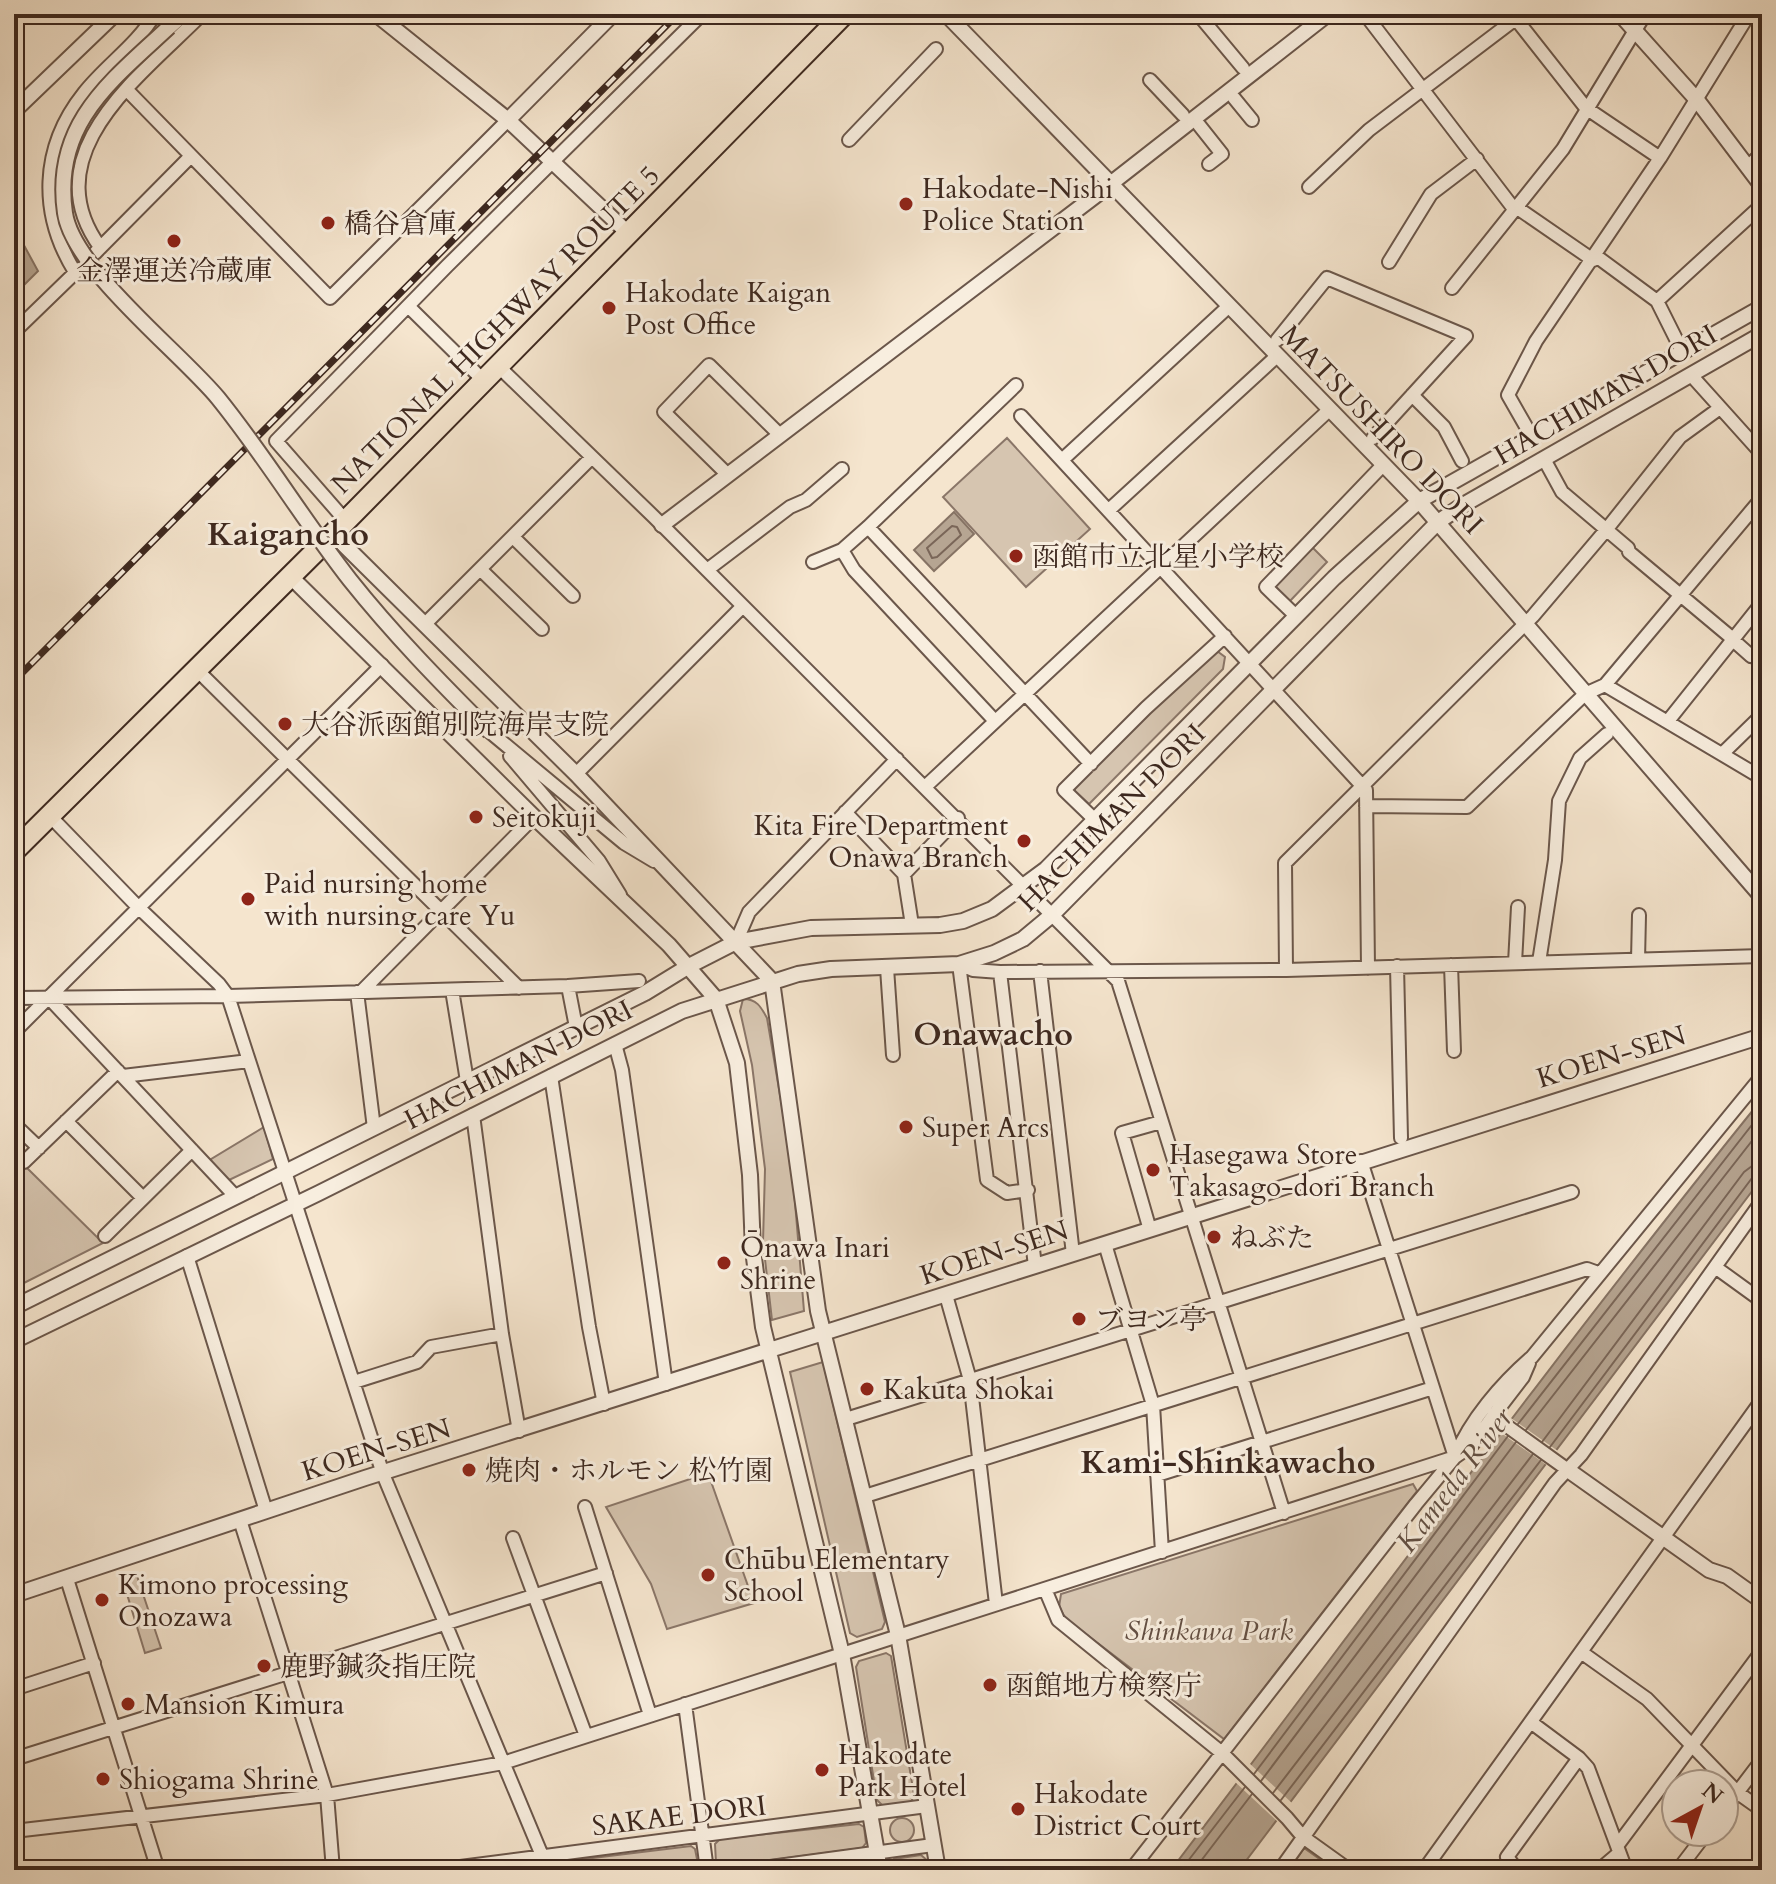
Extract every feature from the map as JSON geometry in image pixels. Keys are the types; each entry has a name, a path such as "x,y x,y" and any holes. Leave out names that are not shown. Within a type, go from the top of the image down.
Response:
{"highway":[{"name":"NATIONAL HIGHWAY ROUTE 5","path":"14,851 491,374 844,14"}],"street":[{"path":"14,111 115,14"},
{"path":"75,272 61,250 52,224 49,186 55,146 68,115 85,91 146,28 155,14"},
{"path":"184,14 96,97 71,139 63,191 65,216 74,239 111,288 217,398 315,533 397,637 490,732 599,861 626,904"},
{"path":"100,247 88,230 79,205 77,179 92,133 127,90 202,14"},
{"path":"376,14 508,120 629,234"},
{"path":"127,90 330,298 613,14"},
{"path":"702,14 276,441 339,527 425,624 576,774 772,981 818,1311 898,1635 938,1870"},
{"name":"MATSUSHIRO DORI","path":"946,14 1419,501 1762,897"},
{"path":"1215,14 1200,18 1243,68"},
{"path":"662,525 1328,14"},
{"path":"1365,14 1515,208 1657,301 1682,351"},
{"path":"1620,14 1697,100 1762,186"},
{"path":"1452,288 1563,149 1645,14"},
{"path":"1532,437 1508,395 1536,341 1595,258 1749,14"},
{"path":"1309,187 1369,130 1516,16 1586,108 1660,158"},
{"path":"849,140 936,49"},
{"path":"1150,80 1183,115"},
{"path":"1234,98 1252,120"},
{"path":"1199,125 1222,154 1209,164"},
{"path":"1748,167 1762,153"},
{"path":"14,332 191,156"},
{"path":"1389,262 1431,194 1477,159"},
{"path":"1657,301 1762,205"},
{"path":"1277,340 1327,278 1466,336 1373,438"},
{"path":"408,306 592,457 926,786 1118,981 1284,1513"},
{"path":"1062,460 1228,307"},
{"name":"HACHIMAN DORI","path":"14,1307 645,993 736,942 811,928 963,921 992,909 1046,869 1334,578 1419,501 1762,307"},
{"name":"HACHIMAN DORI","path":"14,1341 682,1011 772,981 831,969 959,964 994,953 1023,939 1053,914 1438,522 1762,334"},
{"path":"1109,510 1277,356"},
{"path":"727,474 664,412 709,365 780,435"},
{"path":"1691,375 1762,454"},
{"path":"813,562 842,550 1016,385"},
{"path":"1412,395 1444,427 1462,461"},
{"path":"1286,970 1285,863 1533,616 1680,437 1720,408"},
{"path":"926,786 1329,410"},
{"path":"1021,416 1366,790 1368,968"},
{"path":"425,624 592,457"},
{"path":"1544,459 1562,492 1751,656 1762,650"},
{"path":"1296,616 1266,587 1383,465"},
{"path":"707,570 790,507 806,500 842,469"},
{"path":"1366,806 1467,807 1585,694 1605,685 1762,498"},
{"path":"868,527 1091,764"},
{"path":"513,537 573,596"},
{"path":"842,550 854,570 995,721"},
{"path":"480,569 542,629"},
{"path":"290,576 689,966 716,999 737,1063 750,1175 753,1250 763,1327 842,1654 880,1870"},
{"path":"1668,721 1762,603"},
{"path":"576,774 742,607"},
{"path":"1094,819 1064,790 1146,708 1225,636"},
{"path":"14,1032 382,665"},
{"path":"196,669 519,988"},
{"path":"1605,685 1762,778"},
{"path":"1722,754 1762,715"},
{"path":"490,732 624,843 665,867"},
{"path":"1539,962 1555,860 1559,801 1580,758 1607,734"},
{"path":"736,942 749,912 897,759"},
{"path":"845,812 904,874 912,925"},
{"path":"49,815 228,996 383,1474 548,1870"},
{"path":"359,992 534,817"},
{"path":"904,874 958,818"},
{"path":"1515,963 1518,907"},
{"path":"1638,960 1639,915"},
{"path":"959,964 973,970 1000,972 1110,972 1762,956"},
{"path":"959,964 987,1180 1007,1193 1028,1190"},
{"path":"1451,965 1454,1051"},
{"path":"1397,966 1401,1138"},
{"path":"887,968 893,1055"},
{"path":"1040,971 1073,1254"},
{"path":"1000,972 1035,1266"},
{"path":"14,998 452,990 639,981"},
{"path":"568,986 576,1027"},
{"path":"452,990 467,1081"},
{"path":"359,992 374,1128"},
{"path":"49,998 236,1197"},
{"name":"KOEN-SEN","path":"14,1595 266,1511 1762,1036"},
{"path":"615,1044 622,1070 666,1384"},
{"path":"24,1162 120,1074 249,1061"},
{"path":"551,1076 589,1327 604,1404"},
{"path":"1131,1870 1455,1457 1464,1436 1762,1076"},
{"path":"473,1115 502,1334 519,1431"},
{"path":"66,1121 143,1198"},
{"path":"1150,1230 1122,1133 1161,1122"},
{"path":"14,1124 39,1148"},
{"path":"105,1236 192,1150"},
{"path":"1361,1161 1455,1457"},
{"path":"846,1419 1572,1192"},
{"path":"1280,1870 1555,1483 1568,1470 1762,1201"},
{"path":"1105,1244 1153,1405 1162,1552"},
{"path":"187,1256 266,1511"},
{"path":"1715,1267 1762,1301"},
{"path":"865,1496 1587,1269 1598,1273"},
{"path":"946,1295 970,1380 996,1604"},
{"path":"354,1382 417,1362 431,1347 502,1334"},
{"path":"14,1831 327,1795 503,1763 1455,1457 1472,1445 1497,1419 1532,1357"},
{"path":"1157,1475 1433,1388"},
{"path":"1424,1870 1762,1400"},
{"path":"1497,1419 1709,1570 1727,1576 1762,1601"},
{"path":"585,1507 650,1715"},
{"path":"240,1520 327,1795 333,1870"},
{"path":"513,1538 586,1736"},
{"path":"14,1759 606,1573"},
{"path":"67,1579 158,1870"},
{"path":"1045,1589 1058,1620 1222,1753 1303,1837 1349,1870"},
{"path":"1599,1870 1618,1850 1762,1651"},
{"path":"1581,1652 1647,1699 1714,1768"},
{"path":"14,1689 94,1663"},
{"path":"685,1704 707,1870"},
{"path":"1532,1723 1588,1768 1626,1870"},
{"path":"1517,1870 1507,1857 1579,1758"},
{"path":"1740,1790 1762,1760"},
{"path":"1740,1794 1762,1810"},
{"name":"SAKAE DORI","path":"437,1870 927,1806"},
{"path":"748,1870 933,1845"},
{"path":"1678,1870 1695,1848"},
{"path":"1758,1870 1762,1865"}],"green space":[{"path":"1007,438 1090,529 1026,587 943,497"},
{"path":"1312,547 1327,562 1290,601 1275,586"},
{"path":"1217,651 1225,657 1223,669 1089,804 1075,791 1075,787 1151,709"},
{"path":"743,999 755,1002 767,1018 792,1166 804,1311 772,1320 763,1242 765,1169 752,1065 740,1011"},
{"path":"264,1127 273,1159 227,1181 208,1161"},
{"path":"25,1166 103,1243 14,1288 14,1176"},
{"path":"823,1362 885,1622 882,1629 857,1637 850,1633 790,1372"},
{"path":"708,1473 754,1603 667,1629 651,1584 606,1507"},
{"name":"Shinkawa Park","path":"1413,1484 1417,1491 1224,1739 1066,1619 1059,1607 1061,1594"},
{"path":"137,1576 161,1648 145,1653 123,1581"},
{"path":"886,1653 891,1656 914,1795 911,1802 883,1806 877,1800 856,1667 859,1661"},
{"path":"902,1818 913,1825 914,1830 907,1841 902,1842 891,1835 890,1830 897,1819"},
{"path":"859,1824 864,1827 866,1843 862,1848 720,1867 716,1863 715,1844 720,1839"},
{"path":"691,1846 695,1849 698,1864 694,1869 556,1868 560,1862"},
{"path":"1304,1848 1335,1870 1289,1870"},
{"path":"921,1855 929,1862 930,1870 890,1870 889,1865 894,1859"}],"water":[{"path":"14,227 38,271 14,295"},
{"path":"954,512 974,534 934,571 914,550"},
{"path":"1762,1099 1762,1178 1239,1870 1171,1870 1537,1386"}],"pier":[{"path":"1508,1416 1558,1451 1548,1466 1497,1430"},
{"path":"1248,1762 1293,1804 1279,1823 1234,1781"}],"railway":[{"path":"14,681 678,14"}],"place":[{"name":"Hakodate-Nishi Police Station","path":"906,204"},
{"name":"橋谷倉庫","path":"328,223"},
{"name":"金澤運送冷蔵庫","path":"174,241"},
{"name":"Hakodate Kaigan Post Office","path":"609,308"},
{"name":"函館市立北星小学校","path":"1016,556"},
{"name":"大谷派函館別院海岸支院","path":"285,724"},
{"name":"Seitokuji","path":"476,817"},
{"name":"Kita Fire Department Onawa Branch","path":"1024,841"},
{"name":"Paid nursing home with nursing care Yu","path":"248,899"},
{"name":"Super Arcs","path":"906,1127"},
{"name":"Hasegawa Store Takasago-dori Branch","path":"1153,1170"},
{"name":"ねぶた","path":"1214,1237"},
{"name":"Ōnawa Inari Shrine","path":"724,1263"},
{"name":"ブヨン亭","path":"1079,1319"},
{"name":"Kakuta Shokai","path":"867,1389"},
{"name":"焼肉・ホルモン 松竹園","path":"469,1470"},
{"name":"Chūbu Elementary School","path":"708,1575"},
{"name":"Kimono processing Onozawa","path":"102,1600"},
{"name":"鹿野鍼灸指圧院","path":"264,1666"},
{"name":"函館地方検察庁","path":"990,1685"},
{"name":"Mansion Kimura","path":"128,1704"},
{"name":"Hakodate Park Hotel","path":"822,1770"},
{"name":"Shiogama Shrine","path":"103,1779"},
{"name":"Hakodate District Court","path":"1018,1809"}],"district":[{"name":"Kaigancho","path":"288,534"},
{"name":"Onawacho","path":"993,1034"},
{"name":"Kami-Shinkawacho","path":"1228,1462"}],"water label":[{"name":"Kameda River","path":"1454,1480"}]}
